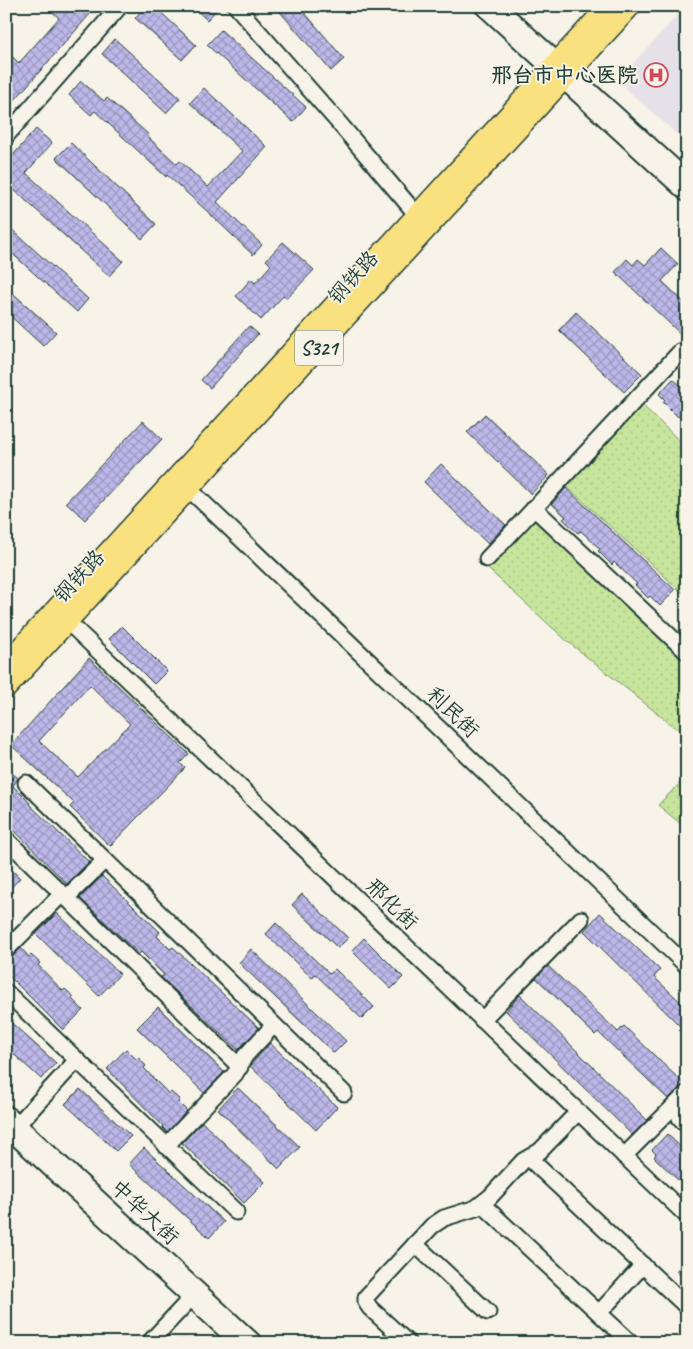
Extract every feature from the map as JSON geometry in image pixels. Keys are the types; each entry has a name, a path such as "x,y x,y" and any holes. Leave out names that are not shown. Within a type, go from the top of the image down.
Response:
{"main road":[{"name":"钢铁路","path":"6,689 190,489 560,71 608,6"},
{"name":"钢铁路","path":"6,663 417,215 560,71 631,6"}],"street":[{"path":"6,136 120,6"},
{"path":"236,6 417,215"},
{"path":"482,6 687,179"},
{"path":"497,6 560,71 687,194"},
{"path":"487,559 680,352 687,351"},
{"name":"利民街","path":"190,489 687,966"},
{"path":"534,508 687,652"},
{"name":"邢化街","path":"68,622 687,1216"},
{"path":"26,783 344,1093"},
{"path":"6,839 240,1067"},
{"path":"6,950 105,860"},
{"path":"482,1020 581,918"},
{"path":"6,992 236,1212"},
{"path":"166,1146 240,1067 245,1056 274,1025"},
{"path":"12,1126 77,1060"},
{"path":"624,1156 687,1093"},
{"path":"687,1111 680,1118 687,1125"},
{"path":"408,1343 370,1308 366,1302 366,1297 432,1226 444,1218 476,1208 482,1204 524,1161 540,1150 578,1112"},
{"name":"中华大街","path":"6,1113 12,1126 239,1343"},
{"name":"中华大街","path":"12,1126 255,1343"},
{"path":"529,1158 687,1306"},
{"path":"482,1204 631,1343"},
{"path":"415,1244 488,1312"},
{"path":"599,1313 643,1265"},
{"path":"149,1343 191,1298"}],"shaded area":[{"name":"邢台市中心医院","path":"686,6 687,143 626,89 624,78 626,71"},
{"path":"183,1337 189,1338 194,1343 164,1343"}],"green space":[{"path":"640,403 687,448 687,597 564,484"},
{"path":"532,521 537,521 687,663 687,737 567,641 487,568"},
{"path":"687,776 687,829 658,805"}],"building":[{"path":"46,6 97,6 6,110 6,51 19,63 59,18"},
{"path":"146,6 154,6 196,45 182,60 135,18"},
{"path":"192,6 220,6 207,20"},
{"path":"275,6 299,6 344,59 331,71"},
{"path":"221,30 306,107 293,122 207,45"},
{"path":"115,39 180,98 166,113 102,54"},
{"path":"81,81 104,101 107,98 149,135 148,137 177,164 180,161 208,187 242,151 190,103 204,88 267,147 217,202 262,245 253,255 95,111 91,115 69,95"},
{"path":"36,129 52,143 26,173 123,261 109,276 12,188 6,195 6,163"},
{"path":"71,143 156,224 142,239 56,158"},
{"path":"6,224 88,299 77,312 6,248"},
{"path":"283,242 314,270 286,299 283,296 261,320 236,296 251,279 255,283 271,265 266,260"},
{"path":"661,248 678,264 662,281 687,305 687,340 615,272 627,259 633,265 638,259 645,265"},
{"path":"6,287 56,332 43,346 6,312"},
{"path":"576,312 642,374 624,392 559,330"},
{"path":"249,326 258,334 210,388 201,380"},
{"path":"673,379 687,391 687,421 680,414 678,417 663,402 665,400 659,394"},
{"path":"485,414 549,475 531,494 467,432"},
{"path":"143,421 162,439 85,520 66,502"},
{"path":"441,464 506,525 488,544 424,482"},
{"path":"566,488 675,590 660,606 650,596 648,598 635,585 637,584 614,562 612,565 598,551 600,549 581,531 578,533 563,519 566,517 552,504"},
{"path":"122,626 167,671 154,684 109,639"},
{"path":"89,658 189,754 180,763 185,768 110,846 70,807 74,803 11,745","holes":["90,685 130,724 78,777 39,741"]},
{"path":"6,768 18,778 13,786 89,862 67,884 6,822"},
{"path":"6,864 20,878 6,893"},
{"path":"102,876 160,932 157,936 170,949 173,947 259,1028 238,1050 161,977 164,975 141,952 139,954 80,898"},
{"path":"302,894 348,938 338,948 292,905"},
{"path":"57,913 120,974 99,996 36,934"},
{"path":"600,913 660,970 654,977 687,1008 687,1033 584,931"},
{"path":"276,923 330,974 335,969 374,1007 362,1019 315,974 312,978 266,934"},
{"path":"364,938 403,977 391,989 352,951"},
{"path":"21,948 29,957 31,955 40,963 38,965 63,991 65,989 74,997 72,999 83,1010 63,1030 6,973 6,959 12,957"},
{"path":"251,949 346,1041 334,1053 239,963"},
{"path":"548,966 618,1032 624,1026 684,1084 668,1099 598,1032 595,1035 536,978"},
{"path":"520,995 647,1120 632,1135 506,1011"},
{"path":"158,1007 224,1072 204,1093 137,1028"},
{"path":"6,1018 56,1063 41,1079 6,1047"},
{"path":"270,1043 337,1107 316,1130 250,1066"},
{"path":"126,1049 136,1059 138,1057 146,1066 144,1068 169,1094 171,1092 180,1100 178,1102 187,1111 167,1132 107,1069"},
{"path":"238,1088 300,1147 279,1169 218,1109"},
{"path":"80,1089 131,1136 116,1151 65,1104"},
{"path":"202,1122 265,1182 244,1203 182,1143"},
{"path":"667,1134 687,1153 687,1184 681,1179 679,1181 654,1157 656,1154 652,1150"},
{"path":"144,1148 224,1222 209,1238 129,1164"},
{"path":"687,1259 687,1281 676,1271"}],"place":[{"name":"邢台市中心医院","path":"656,75"}]}
